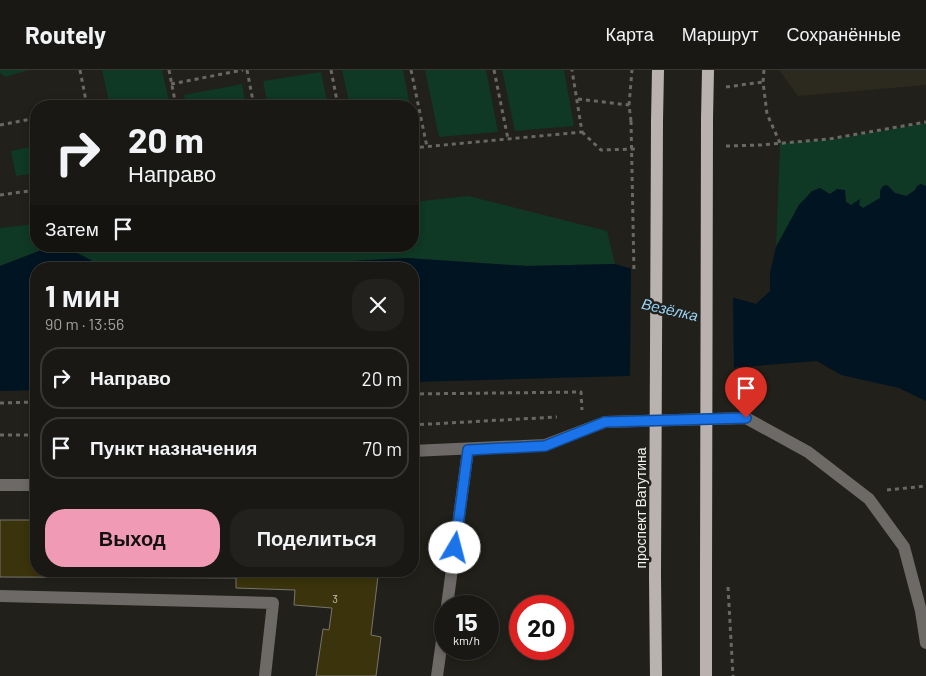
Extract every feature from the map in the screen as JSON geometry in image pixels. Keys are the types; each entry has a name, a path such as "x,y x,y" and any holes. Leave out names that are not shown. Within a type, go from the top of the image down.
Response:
{"main road":[{"name":"проспект Ватутина","path":"656,676 658,70"},
{"path":"706,676 708,70"}],"lane":[{"path":"419,451 545,446 605,422 746,418 808,452 869,499 904,547 921,611 926,643"},
{"path":"448,595 468,450"},
{"path":"0,485 30,485"},
{"path":"0,596 273,603 265,676"},
{"path":"437,676 439,660"}],"path":[{"path":"80,70 86,100"},
{"path":"168,70 175,100"},
{"path":"171,84 243,70"},
{"path":"247,70 253,100"},
{"path":"331,70 337,100"},
{"path":"411,70 417,100"},
{"path":"494,70 508,139"},
{"path":"419,148 582,132 572,70"},
{"path":"631,121 629,105 632,70"},
{"path":"764,70 763,82 767,114 780,143 829,140 926,123"},
{"path":"724,87 763,82"},
{"path":"578,99 629,105"},
{"path":"419,108 427,147"},
{"path":"0,124 30,119"},
{"path":"0,196 30,191"},
{"path":"419,394 581,392 583,416"},
{"path":"0,403 30,402"},
{"path":"0,436 30,435"},
{"path":"882,490 926,486"},
{"path":"728,577 733,676"}],"shaded area":[{"path":"779,70 926,70 926,85 798,96"}],"green space":[{"path":"0,70 29,70 5,77 0,73"},
{"path":"102,70 162,70 169,100 109,100"},
{"path":"342,70 403,70 409,100 349,100"},
{"path":"425,70 486,70 498,132 439,137"},
{"path":"502,70 564,70 574,126 515,131"},
{"path":"321,72 327,100 267,100 263,81"},
{"path":"242,84 245,100 185,100 184,95"},
{"path":"926,123 926,186 921,184 917,186 916,189 906,196 895,193 887,185 880,191 881,198 863,208 859,205 860,200 851,205 846,202 845,196 835,192 830,194 819,188 799,205 776,247 780,143 829,140"},
{"path":"30,147 30,174 16,176 11,151"},
{"path":"468,196 607,231 615,264 527,266 406,258 334,262 94,262 75,252 419,252 419,201"},
{"path":"30,225 30,252 36,252 0,266 0,228"}],"water":[{"name":"Везёлка","path":"921,184 926,186 926,401 899,388 841,375 817,361 627,376 419,382 419,262 334,262 406,258 527,266 615,264 756,304 770,291 770,273 776,247 799,205 812,191 820,188 830,194 837,189 845,190 846,202 851,205 860,199 859,205 863,208 880,198 880,191 883,186 887,185 895,193 906,196 913,192"},
{"path":"36,252 75,252 94,262 30,262 30,390 0,391 0,266"}],"pier":[{"path":"631,266 733,295 734,370 630,379"}],"building":[{"path":"0,520 30,520 30,577 378,577 371,635 381,637 376,676 316,676 323,629 329,630 332,608 294,605 295,590 236,588 236,578 0,577"}],"route":[{"path":"455,548 468,450 545,446 605,422 746,418"}]}
